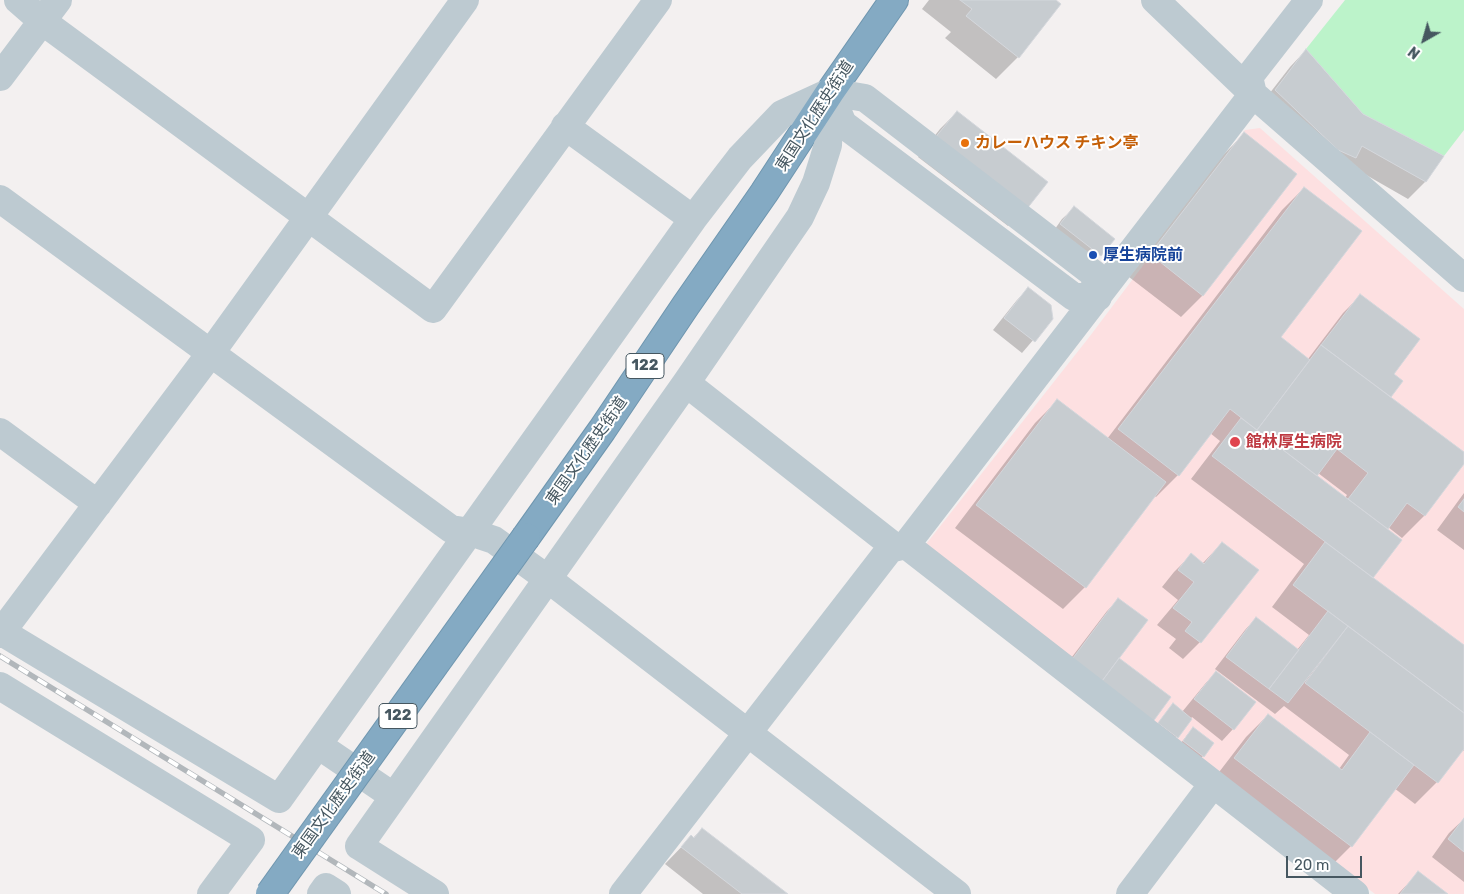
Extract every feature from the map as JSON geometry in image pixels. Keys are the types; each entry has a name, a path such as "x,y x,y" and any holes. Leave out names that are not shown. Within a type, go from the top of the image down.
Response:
{"highway":[{"name":"東国文化歴史街道","path":"270,894 602,430 894,0"}],"street":[{"path":"18,0 50,11 309,216 433,309 658,0"},
{"path":"465,0 210,354 1,632 279,799 693,219 740,158 782,114 830,92"},
{"path":"1155,0 1253,94 1464,278"},
{"path":"1253,94 1249,77 1309,0"},
{"path":"0,76 50,11"},
{"path":"830,92 843,124 1074,298 1098,297"},
{"path":"435,894 359,846 686,383 800,217 816,183 828,145 830,92"},
{"path":"623,894 890,549 901,546 1098,297 1253,94"},
{"path":"565,126 693,219"},
{"path":"0,199 451,529 470,532 494,540 548,579 958,894"},
{"path":"686,383 1355,894"},
{"path":"0,432 98,504"},
{"path":"0,686 252,840 210,894"},
{"path":"318,745 393,796"},
{"path":"1130,894 1213,784"},
{"path":"321,894 326,887 337,894"}],"shaded area":[{"name":"館林厚生病院","path":"1260,128 1464,309 1464,894 1375,894 923,548 1090,336 1245,130"}],"green space":[{"path":"1345,0 1464,0 1464,130 1444,156 1363,114 1306,49"}],"building":[{"path":"960,0 1056,0 1061,4 1019,58 966,16 972,9"},
{"path":"1306,49 1363,114 1444,156 1426,182 1362,146 1356,158 1338,150 1275,90"},
{"path":"957,111 1048,182 1026,210 934,139"},
{"path":"1244,132 1297,174 1203,296 1150,254"},
{"path":"1304,187 1362,231 1281,337 1310,360 1257,430 1230,409 1179,476 1118,429"},
{"path":"1074,206 1115,239 1101,256 1060,224"},
{"path":"1028,287 1051,305 1053,319 1035,342 1004,318"},
{"path":"1360,294 1420,339 1394,374 1403,381 1391,397 1321,345"},
{"path":"1321,345 1464,452 1464,464 1425,516 1407,503 1388,529 1348,499 1368,473 1337,449 1317,476 1257,430"},
{"path":"1057,399 1166,482 1086,588 976,505"},
{"path":"1241,418 1402,540 1373,578 1212,456"},
{"path":"1464,499 1464,512 1458,507"},
{"path":"1222,542 1259,570 1201,643 1185,631 1192,622 1173,608 1194,582 1178,570 1191,553 1204,564"},
{"path":"1325,542 1464,645 1464,713 1293,585"},
{"path":"1118,598 1148,620 1102,681 1073,658"},
{"path":"1328,611 1348,626 1288,703 1269,689"},
{"path":"1256,617 1299,650 1269,689 1226,657"},
{"path":"1348,626 1464,713 1464,749 1438,783 1305,683"},
{"path":"1119,658 1171,697 1152,723 1100,684"},
{"path":"1216,671 1256,702 1234,730 1194,699"},
{"path":"1173,703 1192,719 1178,738 1158,723"},
{"path":"1268,714 1342,770 1370,732 1414,765 1352,847 1234,758"},
{"path":"1193,727 1214,743 1204,757 1183,741"},
{"path":"1464,818 1464,852 1448,839"},
{"path":"702,828 788,894 742,894 681,847 691,835 694,838"},
{"path":"1418,871 1448,894 1400,894"}],"railway":[{"path":"0,656 386,894"}],"place":[{"name":"カレーハウス チキン亭","path":"965,143"},
{"name":"厚生病院前","path":"1093,255"},
{"name":"館林厚生病院","path":"1235,442"}]}
